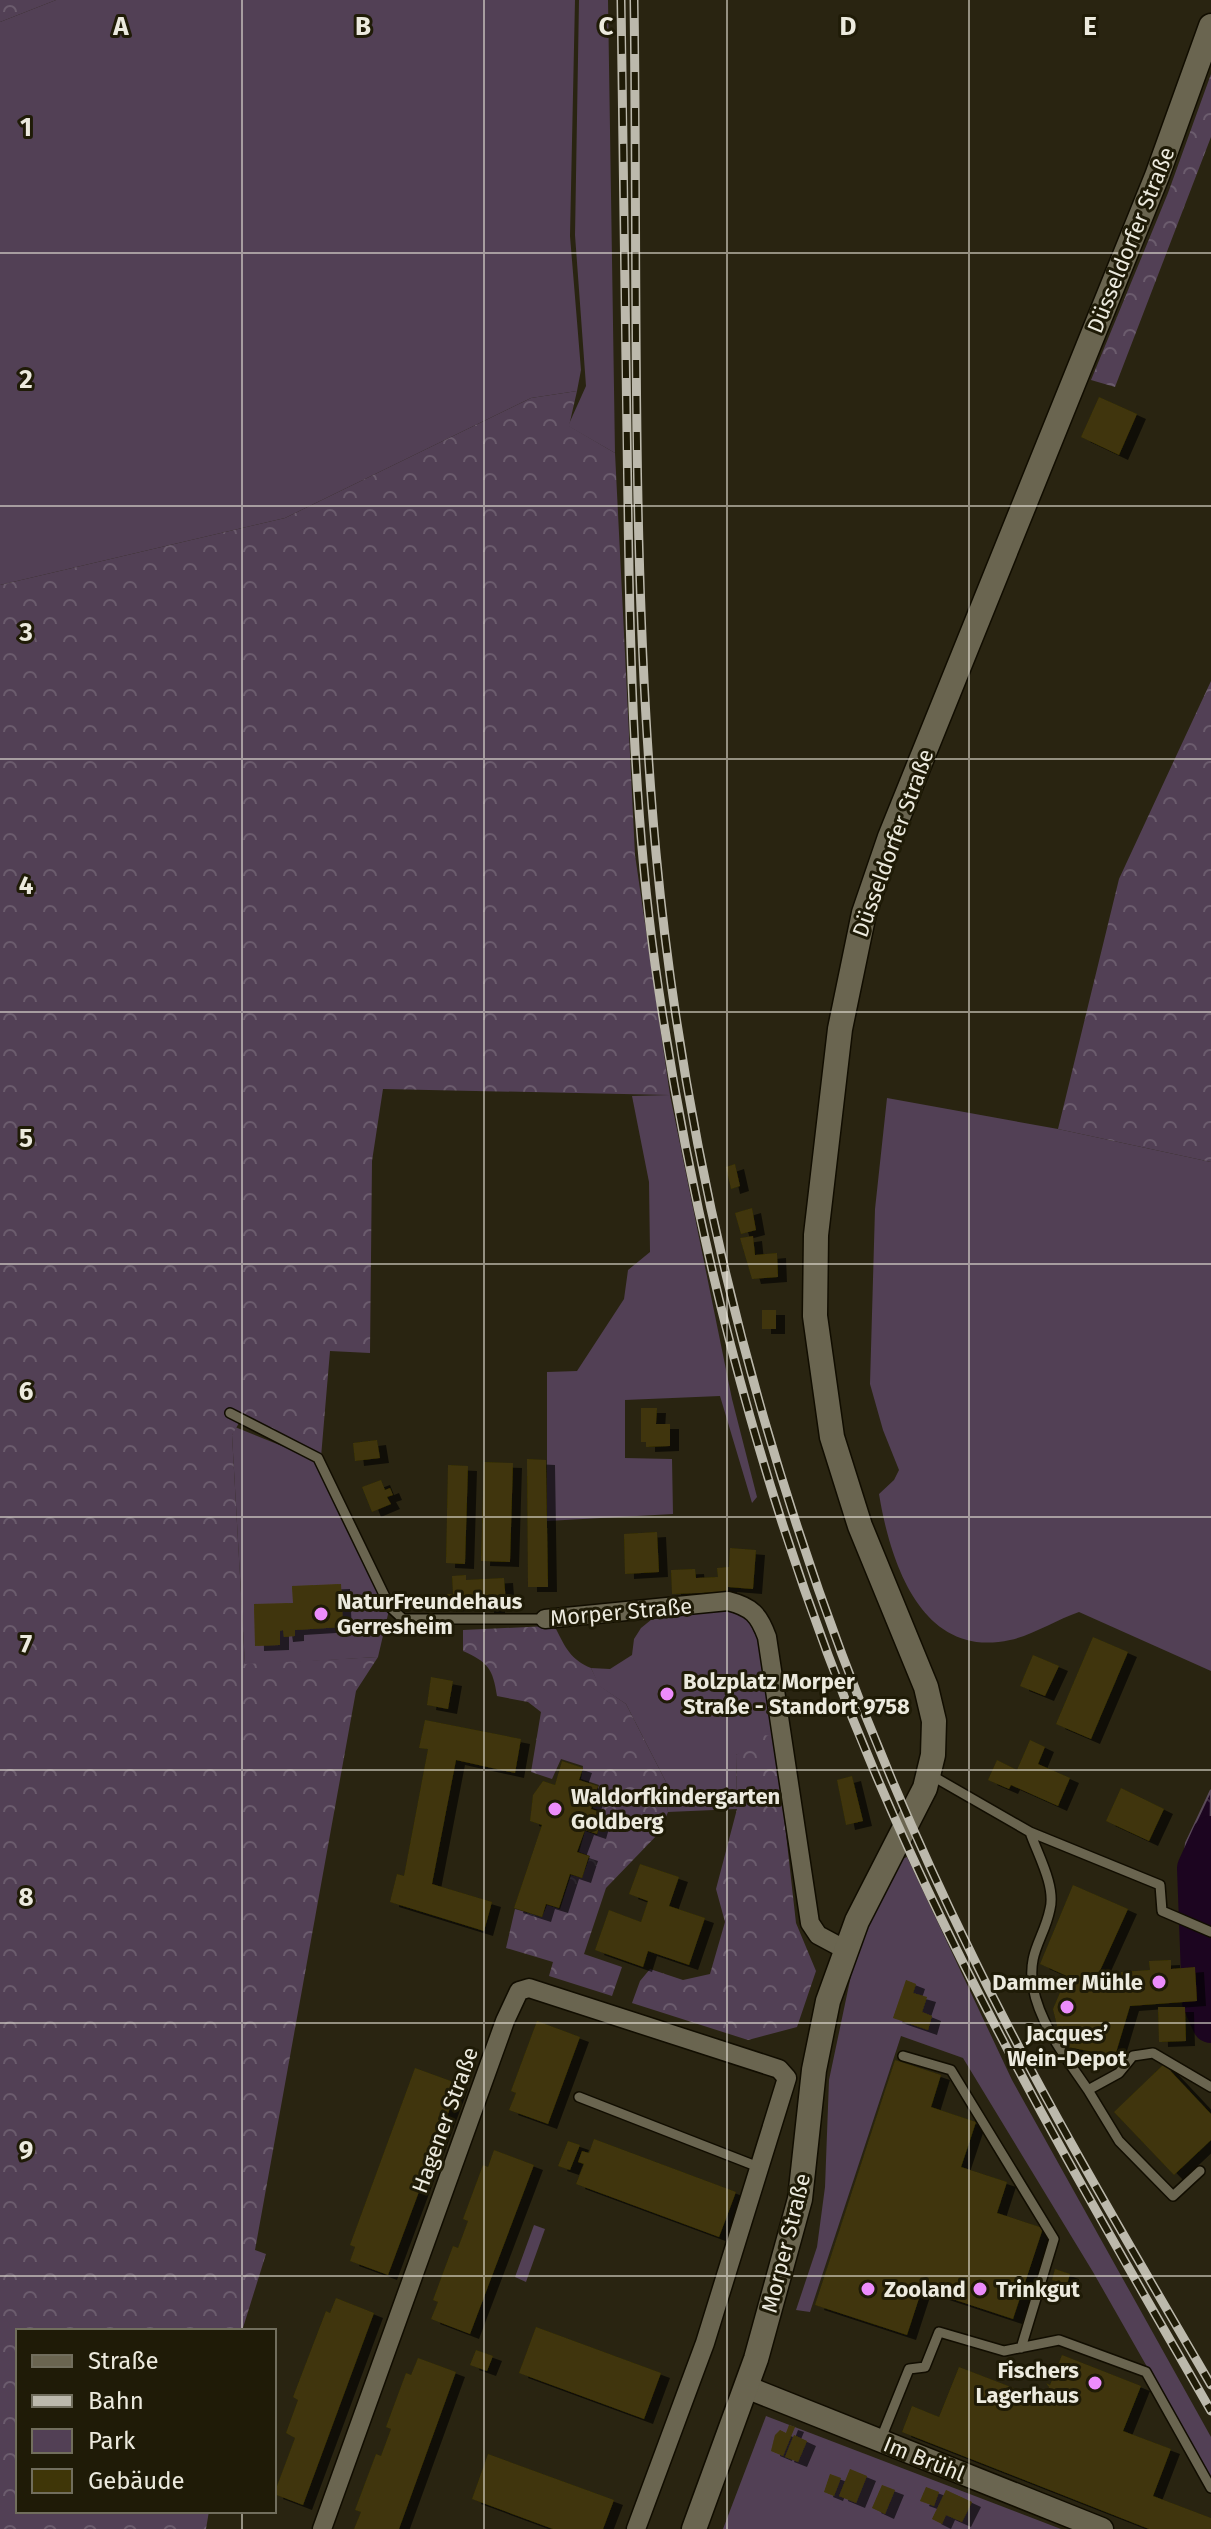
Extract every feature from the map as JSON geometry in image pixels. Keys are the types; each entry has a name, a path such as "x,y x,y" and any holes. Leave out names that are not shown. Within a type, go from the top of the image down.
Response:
{"main road":[{"name":"Düsseldorfer Straße","path":"935,1739 926,1687 860,1526 841,1469 818,1351 816,1235 840,1029 864,913 890,837 1151,191 1211,26"},
{"name":"Morper Straße","path":"694,2529 746,2387 800,2199 819,2043 846,1950 874,1884 929,1774 935,1739"}],"street":[{"name":"Morper Straße","path":"556,1621 644,1614 728,1601 745,1605 759,1615 767,1637 810,1923 818,1935 846,1950"},
{"name":"Hagener Straße","path":"322,2529 519,1991 529,1988 564,1997 785,2074"},
{"name":"Morper Straße","path":"636,2529 690,2388 787,2083 785,2074"},
{"name":"Im Brühl","path":"746,2387 1102,2529"}],"lane":[{"name":"Morper Straße","path":"230,1413 318,1458 390,1607 403,1619 556,1621"},
{"path":"929,1774 1030,1832 1160,1885 1162,1911 1210,1931"},
{"path":"1030,1832 1048,1884 1051,1908 1033,1951 1033,1987 1054,2040 1119,2141 1173,2196 1200,2171"},
{"path":"1088,2090 1119,2073 1133,2056 1153,2053 1211,2087"},
{"path":"903,2056 951,2070 1054,2239 1021,2348"},
{"path":"579,2097 761,2168"},
{"path":"880,2441 909,2369 925,2367 939,2332 1004,2351 1059,2340 1146,2372 1211,2488"}],"green space":[{"path":"0,0 56,0 0,22"},
{"path":"56,0 575,0 570,236 581,370 577,391 531,398 285,518 0,585 0,22"},
{"path":"579,0 608,0 615,453 568,426 586,386 575,235"},
{"path":"1211,74 1211,137 1115,387 1091,380 1168,193"},
{"path":"577,391 569,426 615,453 635,855 670,1095 383,1089 372,1161 370,1353 330,1351 321,1457 239,1423 232,1435 245,1664 378,1657 356,1691 255,2250 266,2254 243,2329 16,2329 16,2513 209,2513 206,2529 0,2529 0,585 285,518 531,398"},
{"path":"1211,681 1211,1162 1058,1129 1119,879"},
{"path":"670,1095 732,1399 757,1497 752,1503 720,1396 625,1400 625,1458 672,1459 673,1514 547,1521 547,1372 577,1371 624,1299 628,1270 650,1252 649,1182 632,1096"},
{"path":"887,1098 1058,1129 1211,1162 1211,1671 1079,1612 1019,1638 979,1642 954,1635 932,1620 915,1600 902,1575 884,1520 879,1494 894,1480 899,1470 870,1384 875,1209"},
{"path":"235,1427 317,1460 389,1610 378,1657 245,1665 232,1435"},
{"path":"735,1611 746,1616 763,1650 775,1736 736,1755 737,1809 668,1812 666,1782 626,1704 599,1686 591,1668 610,1669 632,1655 634,1639 641,1628 657,1615"},
{"path":"548,1626 556,1629 574,1657 591,1668 600,1686 626,1704 666,1782 668,1812 659,1833 606,1888 584,1954 622,1967 612,1996 549,1976 553,1962 506,1948 515,1909 542,1917 547,1905 560,1909 571,1875 582,1878 590,1856 579,1852 585,1831 597,1835 604,1812 593,1808 599,1785 581,1779 583,1766 561,1759 552,1779 531,1772 541,1712 528,1702 497,1696 488,1668 463,1651 463,1630"},
{"path":"762,1735 775,1736 796,1923 816,1971 797,2027 748,2040 632,2003 640,1981 650,1969 683,1980 710,1974 725,1922 716,1889 737,1809 736,1755"},
{"path":"907,1857 1012,2080 1211,2437 1211,2479 1093,2272 963,2058 901,2036 810,2312 796,2310 817,2247 825,2187 829,2080 857,1947 895,1862"},
{"path":"534,2225 545,2229 526,2282 515,2277"},
{"path":"766,2416 1061,2529 723,2529"}],"water":[{"path":"1211,1790 1209,1931 1204,1969 1200,1970 1188,1957 1183,1871 1186,1843"}],"building":[{"path":"1099,397 1137,414 1119,455 1081,437"},
{"path":"735,1164 740,1186 731,1189 726,1167"},
{"path":"752,1208 756,1230 741,1234 735,1213"},
{"path":"753,1236 755,1255 777,1253 778,1277 752,1279 740,1238"},
{"path":"762,1310 776,1310 776,1329 762,1329"},
{"path":"641,1408 657,1408 656,1424 670,1424 670,1446 646,1447 646,1442 641,1442"},
{"path":"377,1440 380,1458 355,1461 353,1443"},
{"path":"527,1459 546,1460 548,1587 528,1587"},
{"path":"484,1462 513,1463 510,1562 481,1561"},
{"path":"448,1465 468,1466 465,1564 446,1563"},
{"path":"381,1480 385,1490 390,1488 393,1495 387,1497 391,1504 372,1512 362,1487"},
{"path":"657,1532 659,1572 625,1574 624,1534"},
{"path":"730,1548 756,1550 753,1589 728,1587 728,1592 672,1594 671,1570 695,1569 696,1578 718,1577 717,1568 729,1567"},
{"path":"466,1575 466,1580 504,1578 506,1603 485,1609 485,1604 447,1607 447,1594 453,1594 452,1576"},
{"path":"341,1584 343,1627 295,1630 295,1636 284,1637 283,1630 280,1631 280,1645 255,1646 254,1604 293,1603 292,1586"},
{"path":"1093,1637 1128,1652 1091,1739 1056,1724"},
{"path":"1033,1655 1059,1666 1045,1696 1020,1686"},
{"path":"431,1677 453,1681 448,1709 427,1705"},
{"path":"425,1720 521,1739 515,1773 456,1760 432,1884 492,1902 484,1931 390,1902 397,1874 404,1876 428,1749 419,1748"},
{"path":"1030,1740 1045,1747 1038,1764 1070,1778 1058,1806 1011,1785 1009,1789 988,1780 997,1760 1017,1770"},
{"path":"562,1761 583,1768 579,1780 598,1786 591,1809 603,1813 597,1834 585,1830 577,1852 589,1856 582,1878 570,1874 559,1908 546,1904 542,1917 514,1908 542,1825 530,1821 533,1795 543,1781 555,1785"},
{"path":"852,1776 863,1821 846,1825 837,1780"},
{"path":"1121,1788 1164,1809 1149,1841 1106,1821"},
{"path":"640,1864 679,1877 669,1906 705,1918 689,1965 648,1951 643,1967 595,1950 609,1910 641,1922 648,1901 629,1894"},
{"path":"1073,1885 1128,1909 1093,1986 1123,1992 1121,1972 1150,1970 1149,1961 1171,1960 1171,1969 1195,1967 1197,2001 1130,2006 1115,2056 1062,2046 1053,2009 1067,1976 1040,1964"},
{"path":"906,1980 916,1984 913,1993 927,1997 922,2012 932,2016 928,2030 893,2018"},
{"path":"1158,2007 1185,2007 1186,2041 1159,2042"},
{"path":"537,2021 580,2037 548,2124 509,2110 516,2093 511,2091"},
{"path":"895,2060 941,2075 931,2107 976,2122 961,2167 1007,2182 997,2213 1043,2228 1013,2319 922,2289 907,2335 815,2305"},
{"path":"1164,2064 1211,2114 1211,2140 1174,2175 1114,2112"},
{"path":"415,2068 459,2084 388,2275 350,2261 355,2247 350,2245"},
{"path":"594,2139 736,2192 719,2237 576,2184 584,2164 578,2162 582,2151 589,2153"},
{"path":"568,2141 580,2145 570,2170 558,2166"},
{"path":"494,2150 534,2165 470,2334 431,2319 438,2302 433,2300 453,2246 458,2248 468,2221 463,2219 483,2165 488,2167"},
{"path":"1055,2269 1070,2274 1067,2284 1052,2280"},
{"path":"336,2298 374,2313 303,2505 276,2495 276,2489 295,2438 286,2433 298,2400 293,2397 326,2311 330,2313"},
{"path":"536,2327 661,2373 644,2419 519,2373"},
{"path":"476,2350 493,2356 487,2371 470,2365"},
{"path":"1062,2355 1141,2386 1123,2431 1171,2449 1153,2496 1211,2518 1211,2529 1149,2529 902,2432 912,2406 939,2417 959,2367 1045,2400 1049,2387 1046,2383 1050,2385"},
{"path":"418,2358 456,2372 399,2529 354,2529 361,2512 355,2510 376,2454 381,2456 391,2429 386,2427 406,2373 411,2375"},
{"path":"789,2425 795,2427 783,2456 771,2451 775,2435 780,2430 786,2433"},
{"path":"794,2435 807,2441 798,2462 785,2457"},
{"path":"488,2454 614,2500 603,2529 553,2529 472,2499"},
{"path":"850,2469 867,2476 856,2503 839,2496"},
{"path":"830,2474 841,2478 834,2496 824,2492"},
{"path":"882,2485 895,2490 885,2514 872,2508"},
{"path":"926,2487 939,2492 934,2506 920,2501"},
{"path":"946,2490 972,2502 962,2522 946,2515 942,2524 932,2519"}],"waterway":[{"path":"1211,1835 1196,1868 1201,2002 1211,2024"}],"railway":[{"path":"621,0 629,565 642,850 655,964 673,1078 721,1305 750,1417 822,1638 910,1852 1016,2065 1211,2411"},
{"path":"634,0 639,534 648,747 656,853 673,996 697,1139 727,1280 764,1420 807,1558 857,1693 912,1827 1029,2066 1211,2385"}],"place":[{"name":"NaturFreundehaus Gerresheim","path":"321,1614"},
{"name":"Bolzplatz Morper Straße - Standort 9758","path":"667,1694"},
{"name":"Waldorfkindergarten Goldberg","path":"555,1809"},
{"name":"Dammer Mühle","path":"1159,1982"},
{"name":"Jacques’ Wein-Depot","path":"1067,2007"},
{"name":"Zooland","path":"868,2289"},
{"name":"Trinkgut","path":"980,2289"},
{"name":"Fischers Lagerhaus","path":"1095,2383"}]}
